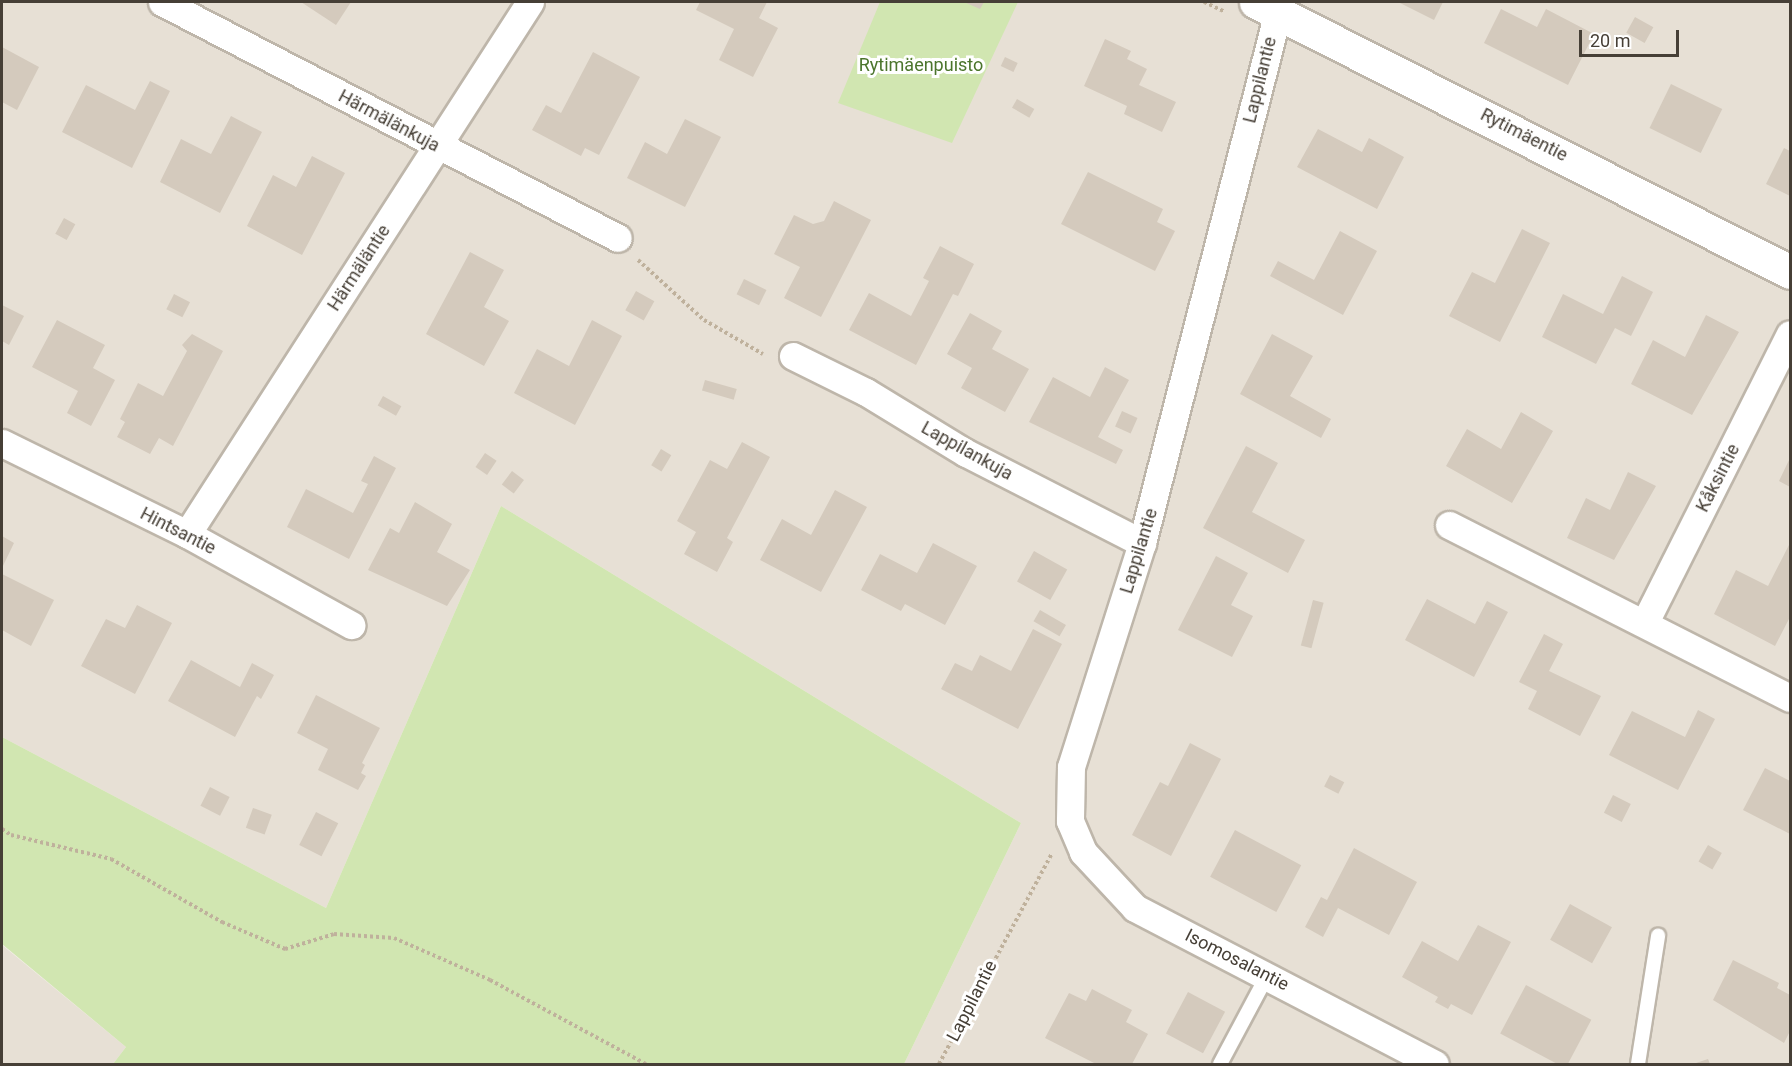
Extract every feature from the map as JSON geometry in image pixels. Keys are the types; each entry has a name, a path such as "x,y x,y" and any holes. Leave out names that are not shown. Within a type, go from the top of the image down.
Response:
{"street":[{"name":"Härmälänkuja","path":"162,2 438,147 618,238"},
{"name":"Härmäläntie","path":"187,534 530,2"},
{"name":"Rytimäentie","path":"1267,7 1791,272"},
{"name":"Lappilantie","path":"1071,821 1071,767 1142,543 1267,7"},
{"name":"Kåksintie","path":"1646,622 1791,334"},
{"name":"Lappilankuja","path":"793,356 866,392 966,453 1142,543"},
{"name":"Hintsantie","path":"2,443 187,534 351,625"},
{"path":"1449,525 1646,622 1791,698"},
{"name":"Isomosalantie","path":"1071,821 1083,852 1136,908 1435,1065"}],"lane":[{"path":"1638,1065 1658,936"},
{"path":"1220,1065 1267,976"}],"path":[{"path":"618,238 647,269 681,296 704,320 785,365 793,356"},
{"name":"Lappilantie","path":"939,1065 1011,924 1071,821"},
{"path":"2,828 11,835 111,859 222,922 285,949 334,934 394,938 490,980 646,1065"}],"shaded area":[{"path":"2,2 1790,2 1790,1064 904,1064 1021,823 501,506 326,908 2,737"},
{"path":"2,945 126,1047 113,1064 2,1064"}],"green space":[{"name":"Rytimäenpuisto","path":"880,2 1018,2 952,143 838,103"},
{"path":"501,506 1021,823 904,1064 113,1064 126,1047 2,944 2,737 326,908"}],"building":[{"path":"301,2 351,2 336,25"},
{"path":"700,2 767,2 759,18 778,28 753,77 719,60 734,29 696,10"},
{"path":"964,2 984,2 980,9"},
{"path":"1398,2 1443,2 1434,20"},
{"path":"1501,9 1537,27 1546,9 1594,34 1568,85 1484,43"},
{"path":"1635,17 1653,27 1645,43 1626,33"},
{"path":"1105,39 1131,51 1127,59 1147,69 1139,85 1176,102 1162,132 1124,114 1127,106 1084,86"},
{"path":"2,47 39,67 17,110 2,102"},
{"path":"593,52 640,77 599,155 585,148 581,156 532,130 546,105 561,113"},
{"path":"1005,57 1018,63 1013,72 1001,66"},
{"path":"150,81 170,91 132,168 62,132 86,85 135,110"},
{"path":"1671,84 1722,109 1701,153 1650,128"},
{"path":"1017,99 1034,109 1029,118 1012,108"},
{"path":"231,116 262,132 220,213 160,182 181,139 211,154"},
{"path":"685,119 721,137 685,207 627,178 645,142 667,154"},
{"path":"1318,129 1362,152 1369,138 1404,157 1377,209 1297,167"},
{"path":"1784,148 1790,151 1790,196 1766,184"},
{"path":"312,156 345,173 302,255 247,226 273,175 296,187"},
{"path":"1088,172 1163,209 1157,222 1175,231 1155,271 1061,224"},
{"path":"834,201 871,220 821,317 784,298 800,267 774,254 794,215 813,224 824,221"},
{"path":"64,218 75,224 67,240 55,234"},
{"path":"1522,229 1550,243 1500,342 1449,316 1472,272 1495,283"},
{"path":"1340,231 1377,251 1343,315 1270,276 1278,261 1314,280"},
{"path":"940,246 974,264 958,296 953,294 916,365 849,330 869,293 911,316 929,281 923,278"},
{"path":"470,252 504,270 484,307 509,321 484,366 426,334"},
{"path":"1622,276 1653,292 1631,336 1615,328 1596,364 1542,337 1563,294 1603,314"},
{"path":"744,279 766,290 759,305 737,294"},
{"path":"636,291 654,301 644,320 625,310"},
{"path":"174,294 190,302 182,317 166,309"},
{"path":"2,305 24,316 9,345 2,341"},
{"path":"970,313 1002,331 992,349 1029,369 1005,412 961,388 972,368 947,354"},
{"path":"1706,315 1739,332 1692,415 1631,384 1653,340 1685,357"},
{"path":"57,320 105,345 93,368 115,380 91,426 67,413 78,391 32,367"},
{"path":"592,320 622,336 575,425 514,393 537,349 569,366"},
{"path":"192,334 223,351 173,446 159,438 150,454 117,437 125,422 120,419 138,383 163,396 187,351 182,345"},
{"path":"1272,334 1313,356 1290,396 1331,419 1321,438 1240,394"},
{"path":"1105,367 1129,380 1098,437 1123,450 1116,464 1029,422 1053,377 1090,397"},
{"path":"705,380 737,389 734,400 702,391"},
{"path":"383,396 401,406 396,416 378,406"},
{"path":"1122,411 1138,418 1131,433 1115,427"},
{"path":"1521,412 1553,431 1512,503 1446,466 1467,429 1501,449"},
{"path":"742,442 770,457 727,538 733,542 717,572 684,554 696,532 677,521 710,460 727,469"},
{"path":"1246,446 1278,463 1252,512 1305,540 1288,573 1203,528"},
{"path":"661,449 671,455 662,471 651,465"},
{"path":"485,453 497,461 487,475 475,467"},
{"path":"374,456 396,468 349,559 287,527 306,489 353,513 368,484 361,481"},
{"path":"1790,458 1790,487 1779,481"},
{"path":"512,471 524,480 514,494 502,485"},
{"path":"1628,472 1656,486 1614,560 1567,538 1586,498 1610,510"},
{"path":"835,490 867,507 821,592 760,560 782,519 811,535"},
{"path":"415,502 452,524 437,552 470,570 447,606 368,570 390,528 399,533"},
{"path":"2,536 14,543 2,568"},
{"path":"933,543 977,566 945,625 905,604 901,611 861,590 880,554 917,573"},
{"path":"1790,543 1790,617 1775,646 1714,614 1736,570 1768,586"},
{"path":"1034,551 1067,569 1050,600 1017,582"},
{"path":"1216,556 1248,573 1231,605 1253,616 1232,657 1178,630"},
{"path":"2,574 54,600 31,646 2,630"},
{"path":"1427,599 1475,624 1487,601 1508,612 1474,677 1405,640"},
{"path":"1313,600 1324,603 1311,648 1301,645"},
{"path":"137,605 172,623 135,694 81,666 106,619 125,628"},
{"path":"1040,610 1066,625 1059,636 1034,621"},
{"path":"1033,629 1062,644 1018,729 941,689 955,663 972,671 980,655 1011,671"},
{"path":"1544,634 1563,644 1549,671 1601,696 1580,736 1528,709 1537,691 1519,682"},
{"path":"191,660 240,687 252,663 274,675 261,699 257,696 235,737 168,701"},
{"path":"316,695 380,728 362,763 365,765 361,773 366,776 358,790 318,770 328,749 297,733"},
{"path":"1698,710 1715,719 1678,790 1609,755 1632,711 1685,737"},
{"path":"1190,743 1221,759 1171,856 1132,835 1160,782 1168,786"},
{"path":"1765,768 1790,781 1790,834 1743,810"},
{"path":"1330,775 1344,782 1338,794 1324,787"},
{"path":"210,787 230,797 220,816 200,806"},
{"path":"1613,795 1631,804 1622,822 1604,813"},
{"path":"253,808 272,815 265,835 246,828"},
{"path":"316,812 338,823 321,856 299,845"},
{"path":"1235,830 1301,865 1276,912 1210,877"},
{"path":"1708,845 1722,853 1712,869 1698,861"},
{"path":"1354,848 1417,882 1389,935 1338,908 1323,937 1305,927 1321,897 1327,900"},
{"path":"1570,904 1612,927 1592,963 1550,940"},
{"path":"1478,925 1511,942 1472,1015 1451,1004 1448,1009 1435,1002 1438,997 1402,977 1422,941 1458,961"},
{"path":"1733,960 1779,983 1777,988 1790,995 1790,1031 1784,1043 1713,1000"},
{"path":"1526,985 1591,1020 1568,1064 1557,1064 1500,1034"},
{"path":"1092,989 1132,1010 1126,1022 1148,1034 1132,1064 1096,1064 1045,1038 1069,993 1086,1001"},
{"path":"1188,992 1225,1012 1203,1053 1166,1033"},
{"path":"1708,1059 1710,1064 1693,1064"}]}
